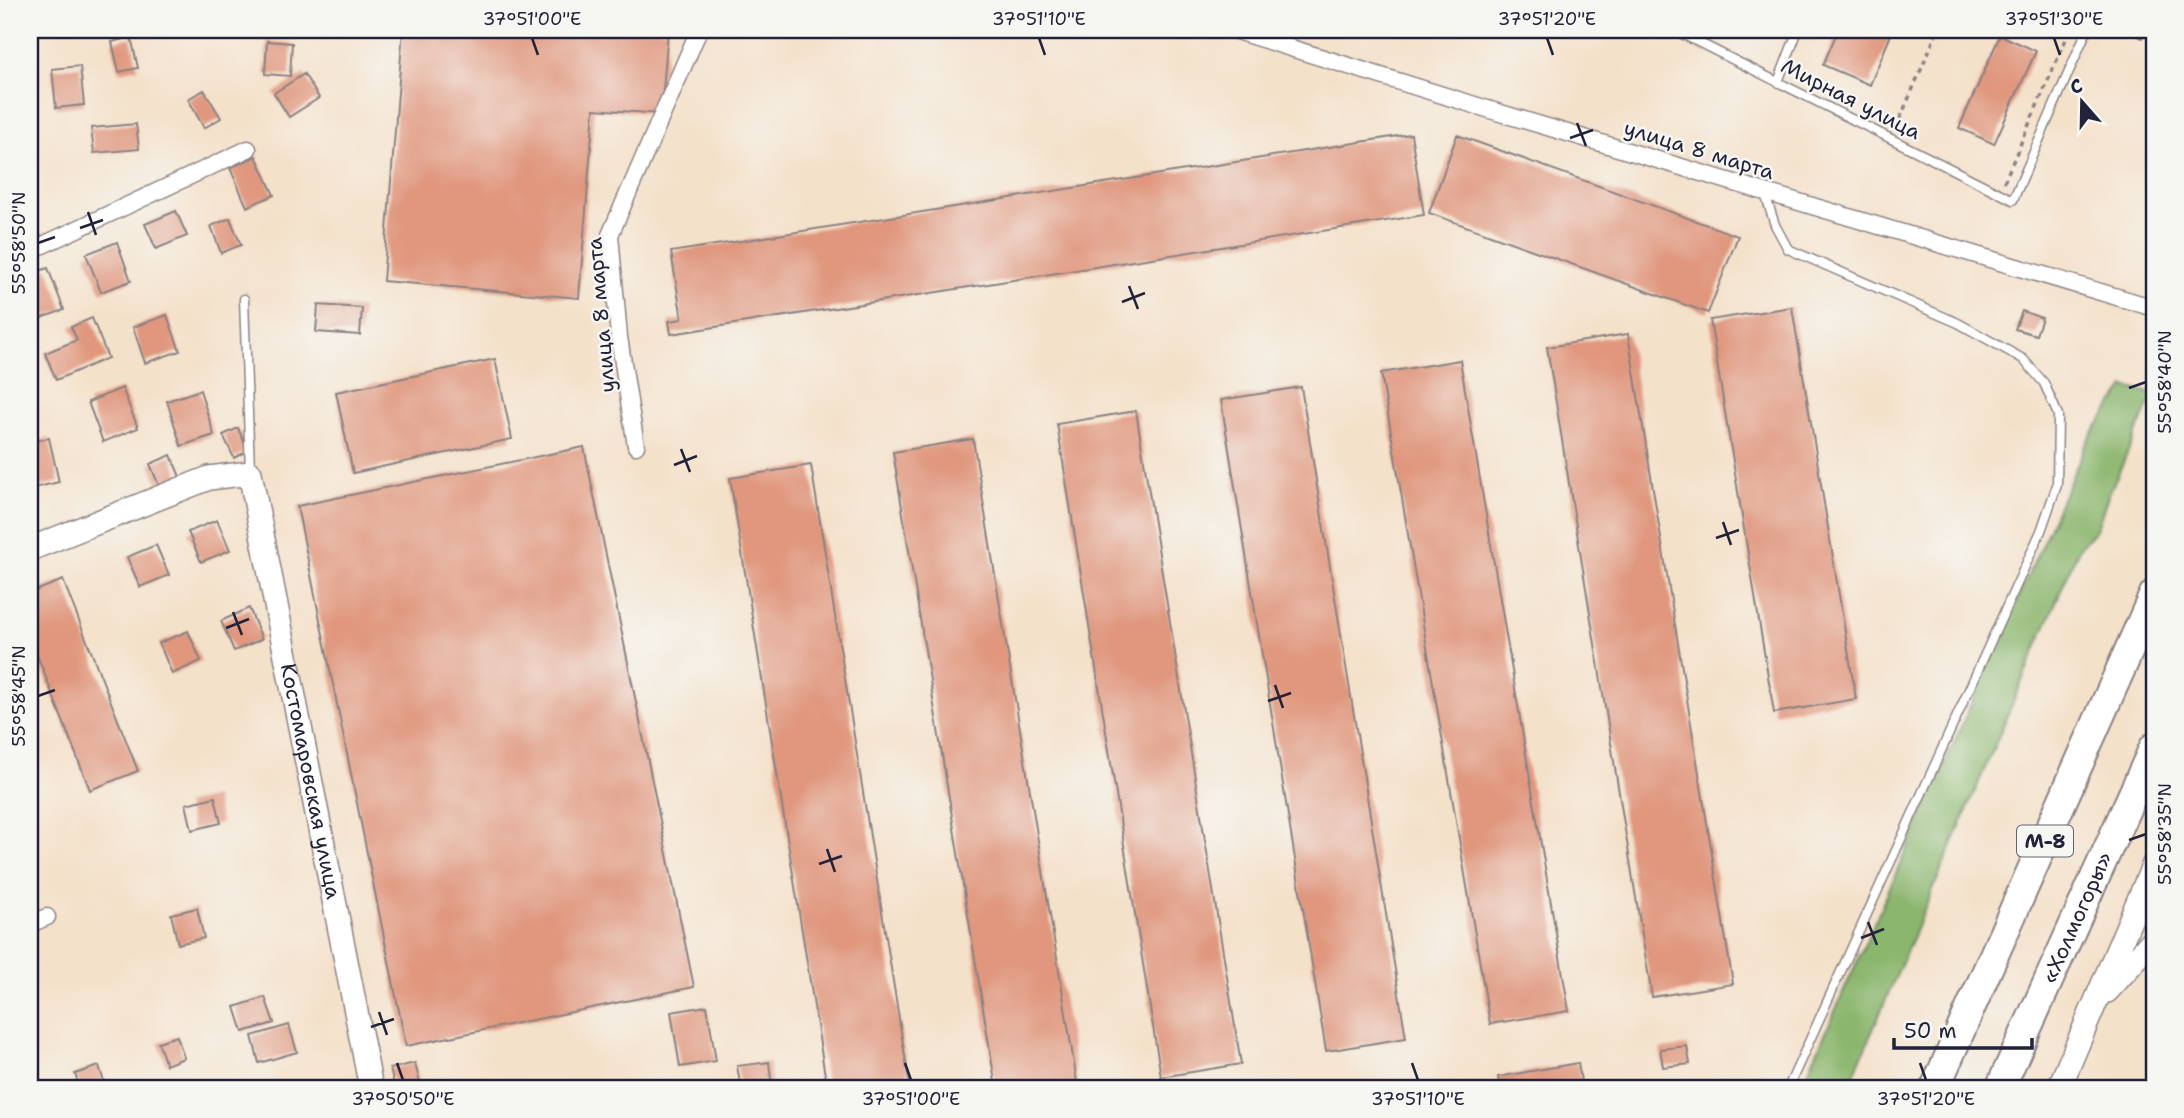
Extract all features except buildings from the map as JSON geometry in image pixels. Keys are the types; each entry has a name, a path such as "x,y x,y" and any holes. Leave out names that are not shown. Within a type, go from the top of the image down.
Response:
{"highway":[{"name":"М-8","path":"1935,1088 2154,594"},
{"name":"«Холмогоры»","path":"2000,1088 2154,747"}],"street":[{"name":"улица 8 марта","path":"636,446 619,337 610,235 699,30"},
{"name":"улица 8 марта","path":"1233,30 2154,308"},
{"path":"30,251 248,149"},
{"path":"30,549 209,478 250,473"},
{"name":"Костомаровская улица","path":"250,473 371,1088"},
{"path":"2059,1088 2154,864"},
{"path":"30,924 47,917"},
{"path":"2094,1006 2154,939"}],"lane":[{"name":"Мирная улица","path":"1674,30 2013,200 2087,30"},
{"path":"1778,82 1798,30"},
{"path":"1765,192 1775,225 1788,249 1958,323 2023,359 2044,383 2058,415 2057,485 2041,531 1788,1088"},
{"path":"244,299 250,473"}],"path":[{"path":"1891,139 1938,30"},
{"path":"1999,194 2070,30"}],"green space":[{"path":"2125,387 2154,394 2107,498 2097,528 2079,548 1848,1088 1801,1088 2089,438"}]}
